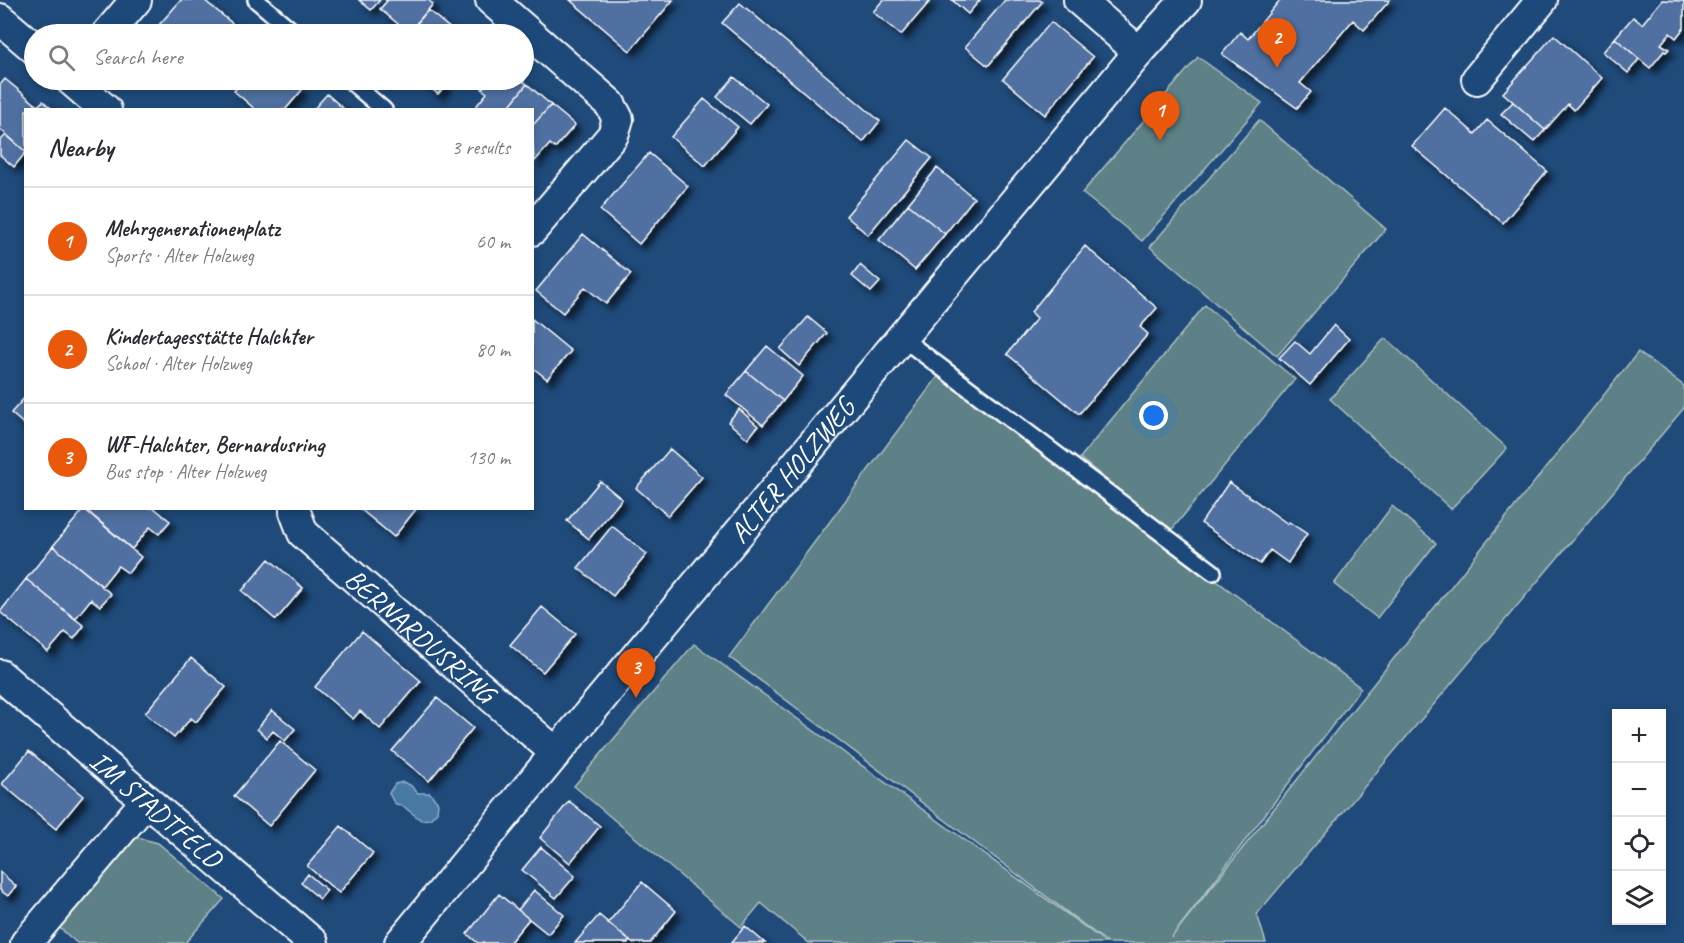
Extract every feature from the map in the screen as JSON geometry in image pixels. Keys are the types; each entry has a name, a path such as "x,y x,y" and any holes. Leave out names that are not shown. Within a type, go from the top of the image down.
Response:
{"street":[{"path":"116,24 136,0"},
{"path":"491,0 518,24"},
{"path":"1079,0 1139,52"},
{"name":"ALTER HOLZWEG","path":"400,943 1139,52 1186,0"},
{"path":"1477,79 1542,0"},
{"path":"0,19 24,39"},
{"path":"534,38 610,104 618,119 613,135 534,228"},
{"path":"83,90 104,108"},
{"name":"BERNARDUSRING","path":"296,510 303,533 556,753"},
{"name":"IM STADTFELD","path":"0,675 313,943"},
{"path":"26,943 147,800"}],"lane":[{"path":"256,0 284,24"},
{"path":"361,90 382,108"},
{"path":"902,338 1213,572"}],"green space":[{"path":"1198,57 1262,103 1142,241 1082,193"},
{"path":"1259,120 1386,229 1277,356 1150,247"},
{"path":"1205,305 1295,379 1170,532 1080,458"},
{"path":"1385,338 1507,448 1451,509 1330,399"},
{"path":"1638,352 1684,386 1684,408 1257,914 1266,943 1108,943 729,657 939,375 1361,688 1171,938"},
{"path":"1392,506 1436,543 1377,618 1334,584"},
{"path":"694,644 1107,943 809,943 761,903 741,927 574,786"},
{"path":"131,836 158,843 224,899 185,943 77,943 55,924"}],"water":[{"path":"403,782 418,793 430,793 438,803 437,812 430,819 421,820 404,807 394,803 389,793 395,784"}],"building":[{"path":"181,0 204,0 233,24 160,24"},
{"path":"359,0 380,0 371,10"},
{"path":"385,0 428,0 433,4 416,24 398,24 380,9 387,1"},
{"path":"570,0 673,0 630,51"},
{"path":"883,0 931,0 901,35 873,12"},
{"path":"952,0 980,0 968,14"},
{"path":"1005,0 1040,0 1042,2 988,66 965,47"},
{"path":"1280,0 1390,0 1364,30 1353,20 1300,83 1311,92 1297,108 1222,54 1240,32 1248,39"},
{"path":"1662,0 1684,1 1684,28 1676,38 1670,33 1661,44 1669,49 1664,51 1650,68 1615,38 1633,17 1642,24"},
{"path":"740,3 880,121 863,142 722,23"},
{"path":"428,10 445,24 416,24"},
{"path":"1051,22 1093,57 1045,115 1003,79"},
{"path":"1554,35 1602,78 1574,110 1568,104 1545,130 1503,93"},
{"path":"1615,38 1639,59 1628,73 1603,52"},
{"path":"734,77 767,104 750,124 717,97"},
{"path":"5,79 38,106 43,101 51,108 24,108 24,150 0,129 0,85"},
{"path":"302,90 287,108 254,108 234,91"},
{"path":"483,90 522,90 508,108 475,108 487,93"},
{"path":"522,90 534,90 551,105 534,124 534,108 508,108"},
{"path":"327,94 343,108 315,108"},
{"path":"704,99 738,127 705,166 671,137"},
{"path":"1513,102 1545,130 1534,142 1501,114"},
{"path":"551,105 575,125 555,148 550,144 534,162 534,124"},
{"path":"1445,108 1475,134 1487,120 1547,171 1503,223 1412,146"},
{"path":"6,135 24,150 24,154 14,167 0,155 0,141"},
{"path":"909,140 932,158 868,235 846,216"},
{"path":"649,153 688,186 639,244 600,210"},
{"path":"937,168 974,198 945,234 908,204"},
{"path":"908,204 945,234 915,270 879,240"},
{"path":"583,234 631,274 606,304 585,287 563,313 536,291"},
{"path":"1085,246 1157,308 1140,327 1148,334 1079,414 1007,354 1037,318 1031,312"},
{"path":"860,265 880,282 871,292 852,276"},
{"path":"808,317 827,333 799,366 780,349"},
{"path":"534,321 571,351 547,379 534,369"},
{"path":"1334,325 1349,339 1310,385 1279,358 1295,341 1310,354"},
{"path":"767,346 803,376 783,401 746,371"},
{"path":"746,371 783,401 763,425 726,395"},
{"path":"24,398 24,424 11,413"},
{"path":"739,409 758,426 748,439 728,422"},
{"path":"670,449 702,477 668,516 636,488"},
{"path":"600,481 622,499 589,539 567,521"},
{"path":"1229,482 1288,524 1289,522 1307,534 1288,563 1270,550 1260,564 1201,523"},
{"path":"85,510 141,557 128,573 118,566 102,586 53,546"},
{"path":"86,510 156,510 170,521 159,534 150,527 132,549"},
{"path":"361,510 415,510 394,537"},
{"path":"612,526 647,554 613,596 578,568"},
{"path":"53,546 111,594 100,606 91,599 75,619 26,579"},
{"path":"269,559 303,588 276,620 242,591"},
{"path":"26,579 84,626 74,639 65,632 48,652 0,612"},
{"path":"542,607 575,634 543,672 510,645"},
{"path":"362,631 421,681 380,729 360,711 353,719 315,687"},
{"path":"191,658 226,687 196,722 191,718 174,738 145,713"},
{"path":"437,698 473,728 429,781 392,751"},
{"path":"272,710 295,729 285,741 273,731 267,738 257,729"},
{"path":"280,741 315,770 269,826 234,796"},
{"path":"29,751 83,796 56,829 2,784"},
{"path":"569,801 600,826 570,863 540,838"},
{"path":"341,826 373,853 339,893 307,866"},
{"path":"541,847 575,876 556,898 522,870"},
{"path":"0,872 16,886 8,896 0,890"},
{"path":"308,874 327,890 320,899 301,883"},
{"path":"642,882 676,911 650,943 632,943 608,923"},
{"path":"534,890 564,915 548,934 518,910"},
{"path":"499,894 529,919 509,943 478,943 467,934"},
{"path":"599,915 630,941 628,943 575,943"},
{"path":"745,926 765,943 731,943"}],"place":[{"name":"Kindertagesstätte Halchter","path":"1277,68"},
{"name":"Mehrgenerationenplatz","path":"1160,141"},
{"name":"WF-Halchter, Bernardusring","path":"636,698"}]}
